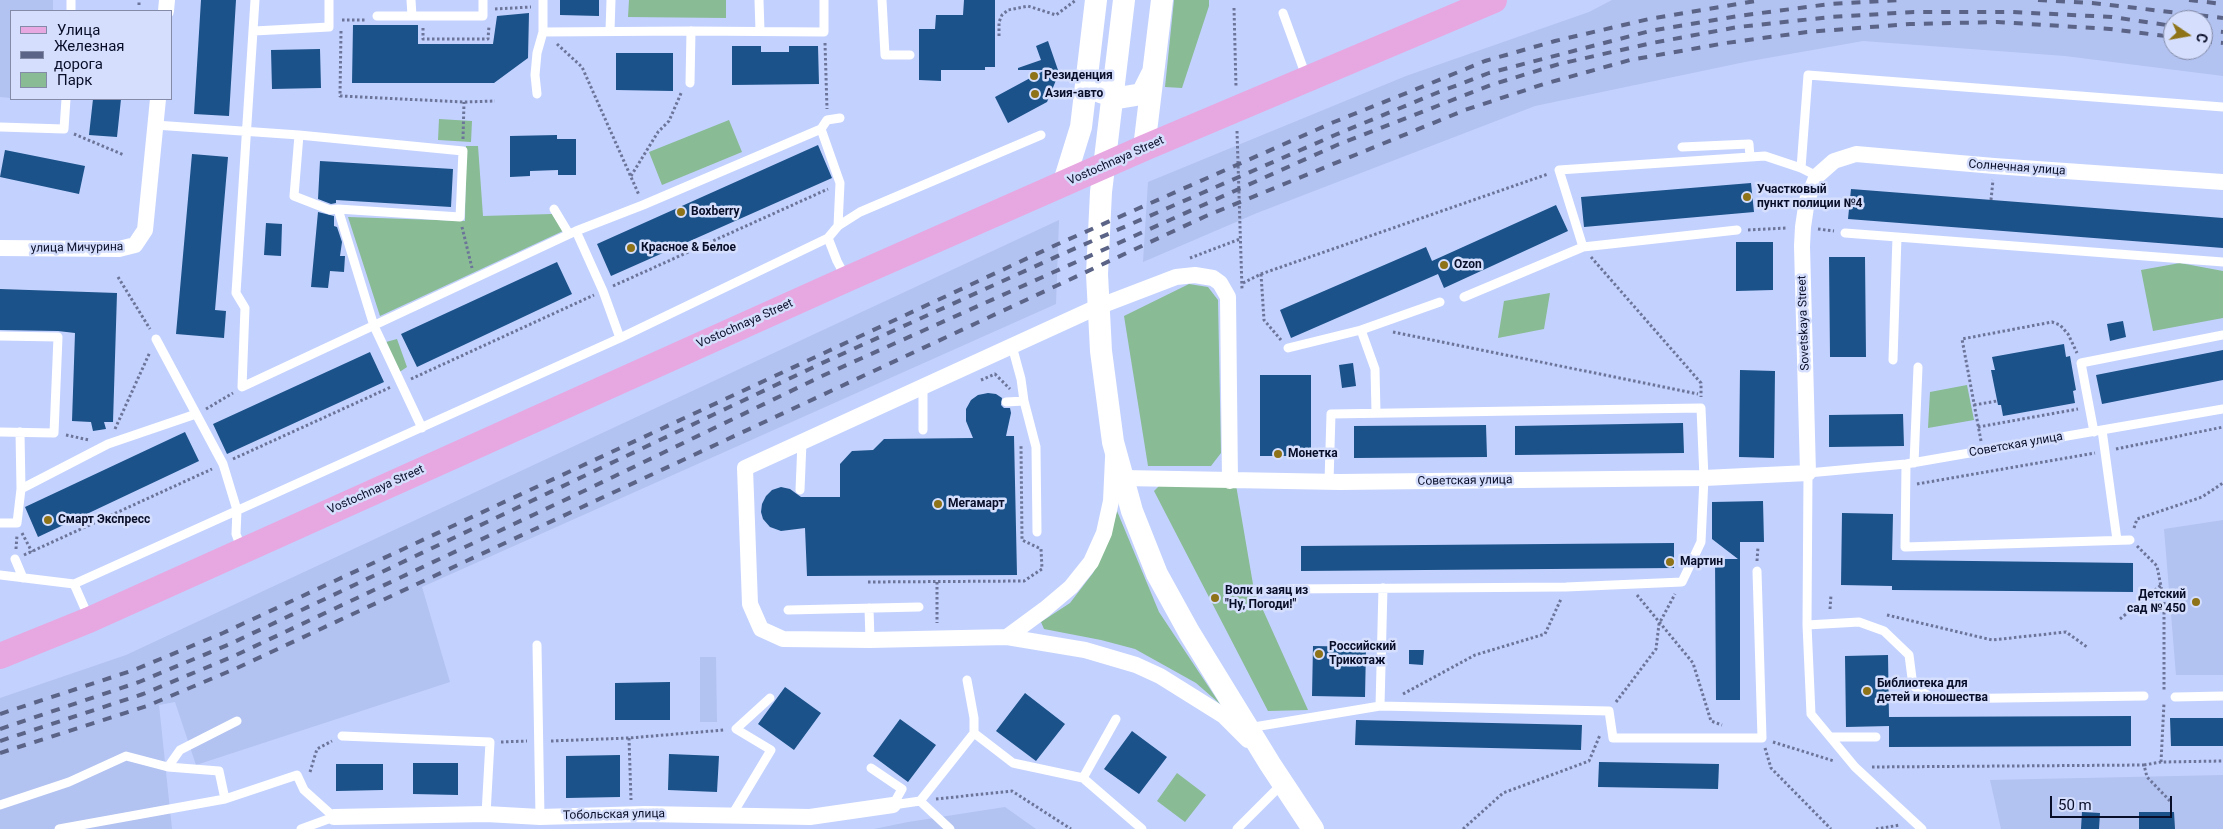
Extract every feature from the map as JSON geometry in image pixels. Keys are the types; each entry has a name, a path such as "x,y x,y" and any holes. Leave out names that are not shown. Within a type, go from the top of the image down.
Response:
{"main road":[{"path":"1063,185 1081,127 1096,0"},
{"path":"1124,0 1101,192 1097,274 1101,351 1113,442 1132,511 1157,574 1189,632 1270,764 1313,829"},
{"path":"1144,148 1162,0"},
{"name":"Vostochnaya Street","path":"0,656 90,620 847,279 1144,148 1494,0"},
{"path":"1087,74 1097,90 1118,98 1142,94 1153,71"}],"street":[{"path":"156,125 158,100"},
{"name":"улица Мичурина","path":"0,248 119,249 135,245 145,230 156,125"},
{"name":"Солнечная улица","path":"1817,176 1834,161 1856,154 2223,182"},
{"name":"Sovetskaya Street","path":"1808,473 1802,246 1807,200 1817,176"},
{"path":"1230,481 1228,297 1220,282 1213,278 1195,275 1176,278 1095,308 746,468 750,604 761,629 783,639 870,640 1007,637 1086,650 1136,665 1160,676 1224,716 1270,764"},
{"path":"1007,637 1045,610 1071,587 1091,562 1104,533 1111,500 1113,442"},
{"name":"Советская улица","path":"1123,478 1329,482 1704,478 1808,473"},
{"name":"Тобольская улица","path":"334,817 493,820 540,817 577,822 632,814 732,816 810,822 893,804"}],"lane":[{"path":"255,0 236,293 245,308 242,387 572,232 643,205 821,129 827,120 840,118"},
{"path":"254,31 329,27 329,0"},
{"path":"411,0 412,16"},
{"path":"377,16 483,16 482,0"},
{"path":"537,94 535,74 536,60 543,32 543,0"},
{"path":"610,31 611,0"},
{"path":"759,0 760,32"},
{"path":"543,32 824,32 824,0"},
{"path":"882,0 885,54 910,55"},
{"path":"1284,13 1307,79"},
{"path":"690,80 691,31"},
{"path":"1801,168 1808,75 2223,107"},
{"path":"0,127 64,129 66,100"},
{"path":"156,125 299,135 463,151 460,217 330,210 294,196 299,135"},
{"path":"821,129 840,184 838,226"},
{"path":"0,575 74,584 620,338 828,238 838,226 860,212 1041,135"},
{"path":"1682,147 1749,144 1750,157"},
{"path":"1583,247 1559,170 1765,156 1801,168 1817,176"},
{"path":"554,209 572,232 602,291 620,338"},
{"path":"338,210 374,326 422,428"},
{"path":"1464,297 1583,247 1737,230"},
{"path":"1845,233 2223,262"},
{"path":"1894,360 1897,237"},
{"path":"828,238 836,261 847,279"},
{"path":"1288,348 1364,329 1440,302"},
{"path":"1364,329 1375,369 1376,413"},
{"path":"2117,540 2104,451 2089,407 2081,363 2223,335"},
{"path":"0,336 58,337 54,433 0,432"},
{"path":"156,339 223,464 237,510 236,534 242,550"},
{"path":"1012,346 1036,447 1037,532"},
{"path":"1918,367 1910,463 1906,486 1905,547 2130,540"},
{"path":"923,387 923,430"},
{"path":"1009,402 1024,402"},
{"path":"1289,590 1566,587 1682,582 1701,542 1704,478 1701,408 1331,414 1329,482"},
{"name":"Советская улица","path":"1808,473 1910,463 2223,410"},
{"path":"21,489 108,444 196,414"},
{"path":"0,523 17,523 21,489 20,432"},
{"path":"800,490 802,442"},
{"path":"1808,473 1807,625 1811,714 1856,768 1917,827"},
{"path":"15,560 23,578"},
{"path":"1248,728 1380,706 1609,712 1613,738 1762,738 1757,571"},
{"path":"74,584 90,620"},
{"path":"1380,706 1383,588"},
{"path":"788,610 919,606"},
{"path":"869,608 870,640"},
{"path":"1807,625 1859,622 1884,631 1909,655 1913,686 1934,699 2144,696"},
{"path":"537,645 540,817"},
{"path":"893,804 920,801 974,733 974,718 967,680"},
{"path":"2175,697 2223,696"},
{"path":"732,816 771,750 736,729 770,698"},
{"path":"1083,778 1116,719"},
{"path":"168,767 180,750 238,722"},
{"path":"974,733 1013,763 1083,778 1142,829"},
{"path":"342,736 490,742 493,820"},
{"path":"1830,737 1876,737"},
{"path":"0,805 70,782 126,756 168,767 219,771 225,799"},
{"path":"871,768 902,789 893,804"},
{"path":"59,829 225,799 298,775 304,790 334,817 301,829"},
{"path":"1237,829 1283,783"},
{"path":"920,801 950,829"}],"path":[{"path":"139,5 140,0"},
{"path":"999,36 999,22 1002,15 1008,10 1028,6 1056,15 1076,0"},
{"path":"1234,8 1235,45"},
{"path":"341,14 340,96 464,102 495,101"},
{"path":"342,20 364,20"},
{"path":"543,32 582,67 643,205"},
{"path":"824,32 827,120"},
{"path":"630,176 658,132 669,121 690,80"},
{"path":"463,151 464,102"},
{"path":"64,129 124,155"},
{"path":"1243,283 1261,274 1559,170"},
{"path":"17,523 15,560 840,184"},
{"path":"1239,200 1240,235"},
{"path":"460,217 474,279"},
{"path":"1753,230 1803,227 1845,233"},
{"path":"1583,247 1701,383 1701,408"},
{"path":"1261,274 1264,320 1288,348"},
{"path":"54,433 108,444 156,339 118,277"},
{"path":"1982,451 1962,338 2052,322 2060,325 2068,334 2081,363"},
{"path":"1364,329 1701,395"},
{"path":"977,381 995,374 1010,389 1009,402"},
{"path":"196,414 242,387"},
{"path":"1974,405 1997,401"},
{"path":"1978,427 2089,407"},
{"path":"1906,486 2104,451 2223,427"},
{"path":"868,582 1024,581 1042,569 1042,549 1022,540 1021,442"},
{"path":"2161,762 2164,696 2164,602 2157,566 2130,540 2137,518 2202,497 2223,483"},
{"path":"17,523 32,552"},
{"path":"1758,547 1758,559"},
{"path":"936,582 937,627"},
{"path":"1463,829 1503,793 1589,761 1609,712 1656,649 1659,624 1682,582"},
{"path":"1628,583 1659,624 1693,663 1711,721 1728,727"},
{"path":"2120,619 2161,585"},
{"path":"1380,706 1475,655 1545,634 1566,587"},
{"path":"1830,609 1831,594"},
{"path":"1887,615 1992,640 2066,632 2087,647"},
{"path":"490,742 629,738 736,729"},
{"path":"304,790 317,750 342,736"},
{"path":"629,738 632,814"},
{"path":"1762,738 1856,768 2144,765 2161,762 2223,761"},
{"path":"1762,738 1771,768 1831,829"},
{"path":"2144,765 2147,777 2171,802"},
{"path":"920,801 1012,791 1071,829"},
{"path":"1876,829 1917,827"}],"shaded area":[{"path":"0,0 53,0 53,10 10,10 10,98 0,97"},
{"path":"1612,0 2223,0 2223,76 2065,56 1863,41 1745,62 1535,106 1257,213 1143,262 1148,182 1406,76 1589,12"},
{"path":"1059,220 1056,304 422,587 450,682 196,765 175,702 159,705 172,829 0,829 0,698 126,655"},
{"name":"Детский сад № 450","path":"2223,520 2223,675 2176,675 2164,529"},
{"path":"700,657 716,657 717,722 700,722"},
{"path":"2223,775 2223,829 2001,829 1990,780"},
{"path":"1005,807 1036,829 874,829 908,822"}],"green space":[{"path":"629,0 726,0 726,18 628,17"},
{"path":"1174,0 1209,0 1209,6 1182,88 1165,87"},
{"path":"439,119 472,121 471,142 438,140"},
{"path":"729,120 742,152 662,185 649,152"},
{"path":"466,146 478,146 483,216 552,214 563,231 380,316 348,217 465,221"},
{"path":"2180,263 2223,271 2223,318 2153,331 2141,270"},
{"path":"1189,284 1208,287 1218,300 1221,453 1211,466 1148,466 1124,316"},
{"path":"1550,293 1544,329 1498,338 1504,301"},
{"path":"397,339 407,367 398,373 386,342"},
{"path":"1967,385 1974,420 1928,428 1930,392"},
{"path":"1162,483 1236,485 1254,590 1308,710 1268,711 1154,491"},
{"path":"1117,511 1159,612 1220,704 1196,683 1135,649 1044,629 1041,622 1070,603 1093,573 1109,540"},
{"path":"1177,773 1206,795 1185,822 1157,801"}],"building":[{"path":"201,0 236,0 229,116 194,114"},
{"path":"560,0 599,0 599,16 560,15"},
{"path":"964,0 995,0 995,67 985,67 985,70 941,70 941,81 919,80 919,29 935,29 936,15 963,15"},
{"path":"529,13 528,58 494,83 352,83 353,25 418,25 418,44 493,44 497,16"},
{"path":"1048,41 1059,73 1047,102 1008,123 995,97 1045,70 1018,70 1018,68 1041,60 1036,46"},
{"path":"732,46 761,46 761,52 789,52 789,46 818,46 819,84 732,85"},
{"path":"320,49 321,88 272,89 271,50"},
{"path":"616,53 673,53 673,91 616,90"},
{"path":"93,100 121,100 117,137 89,135"},
{"path":"557,135 557,139 576,139 576,175 558,175 558,170 530,171 530,176 510,177 510,136"},
{"path":"818,145 832,178 611,276 597,244"},
{"path":"5,150 85,166 79,194 0,177"},
{"path":"192,154 228,157 215,310 226,311 224,338 176,334"},
{"path":"320,161 453,169 451,207 336,200 336,203 331,204 318,199"},
{"path":"1751,183 1754,212 1584,227 1581,197"},
{"path":"1851,189 2223,218 2223,248 1848,219"},
{"path":"1556,205 1568,231 1444,288 1438,274 1291,338 1280,310 1426,247 1432,261"},
{"path":"318,212 334,216 334,226 337,227 342,242 340,256 345,256 344,272 330,271 328,288 311,287"},
{"path":"266,223 282,224 281,256 264,255"},
{"path":"1736,242 1773,242 1773,290 1736,291"},
{"path":"1829,257 1865,257 1866,357 1830,357"},
{"path":"557,262 572,294 417,367 401,334"},
{"path":"0,289 117,293 113,422 104,422 106,429 93,431 91,422 72,421 75,333 0,330"},
{"path":"2123,321 2126,337 2110,341 2107,324"},
{"path":"2064,344 2066,357 2070,356 2076,390 2073,391 2075,403 2003,416 2001,405 1998,405 1991,370 1995,370 1992,357"},
{"path":"2223,350 2223,380 2102,404 2096,375"},
{"path":"370,352 384,382 227,454 213,424"},
{"path":"1353,363 1356,386 1342,388 1339,365"},
{"path":"1740,370 1775,371 1774,458 1739,457"},
{"path":"1260,375 1311,375 1311,456 1260,456"},
{"path":"996,394 1002,398 1001,405 1004,408 1010,408 1011,413 1006,436 1014,436 1017,575 807,576 805,528 781,531 770,527 763,519 761,512 762,504 766,496 772,490 781,487 790,489 801,497 840,497 840,464 852,451 873,450 884,439 973,438 966,421 966,409 971,400 978,395"},
{"path":"1903,414 1904,446 1829,447 1829,415"},
{"path":"1683,423 1684,453 1515,455 1515,426"},
{"path":"1486,425 1487,457 1354,458 1354,426"},
{"path":"185,432 199,461 38,537 25,507"},
{"path":"1763,501 1764,542 1740,542 1740,700 1716,700 1715,559 1738,559 1712,539 1712,502"},
{"path":"1842,513 1893,514 1892,560 2133,563 2133,592 1892,590 1892,586 1841,585"},
{"path":"1674,543 1674,568 1301,571 1301,546"},
{"path":"1313,646 1366,647 1365,697 1312,696"},
{"path":"1409,650 1424,650 1423,665 1409,664"},
{"path":"1888,655 1889,719 1889,717 2131,716 2131,746 1889,747 1889,726 1846,727 1845,656"},
{"path":"670,682 670,720 615,720 615,683"},
{"path":"785,687 821,713 794,750 758,724"},
{"path":"1025,693 1065,724 1036,761 996,731"},
{"path":"2170,718 2223,718 2223,746 2171,746"},
{"path":"900,719 936,745 908,782 873,756"},
{"path":"1356,720 1582,725 1581,750 1355,745"},
{"path":"1132,731 1167,757 1139,794 1104,769"},
{"path":"669,754 719,756 717,792 668,790"},
{"path":"620,755 620,797 566,798 566,756"},
{"path":"1599,762 1719,764 1718,789 1598,787"},
{"path":"413,763 458,763 458,795 413,794"},
{"path":"336,764 383,764 383,790 336,791"},
{"path":"2082,812 2100,813 2099,829 2081,829"},
{"path":"2139,812 2174,812 2175,829 2139,829"}],"railway":[{"path":"0,714 134,670 223,633 1058,244 1334,122 1485,61 1555,41 1649,19 1761,0"},
{"path":"0,729 139,682 230,644 818,365 1060,255 1434,94 1489,73 1650,31 1738,16 1830,4 1899,0"},
{"path":"2038,0 2092,3 2223,18"},
{"path":"2189,0 2223,4"},
{"path":"0,741 143,694 234,656 822,376 1337,145 1491,85 1559,64 1652,43 1738,27 1831,17 1914,12 2012,12 2112,17 2163,25"},
{"path":"0,753 147,706 237,668 1206,216 1465,110 1544,84 1630,60 1726,43 1807,32 1910,24 1997,22 2110,29 2163,36"},
{"path":"2213,31 2223,32"},
{"path":"2213,42 2223,43"}],"place":[{"name":"Резиденция","path":"1034,76"},
{"name":"Азия-авто","path":"1035,94"},
{"name":"Участковый пункт полиции №4","path":"1747,197"},
{"name":"Boxberry","path":"681,212"},
{"name":"Красное & Белое","path":"631,248"},
{"name":"Ozon","path":"1444,265"},
{"name":"Монетка","path":"1278,454"},
{"name":"Мегамарт","path":"938,504"},
{"name":"Смарт Экспресс","path":"48,520"},
{"name":"Мартин","path":"1670,562"},
{"name":"Волк и заяц из \"Ну, Погоди!\"","path":"1215,598"},
{"name":"Детский сад № 450","path":"2196,602"},
{"name":"Российский Трикотаж","path":"1319,654"},
{"name":"Библиотека для детей и юношества","path":"1867,691"}]}
